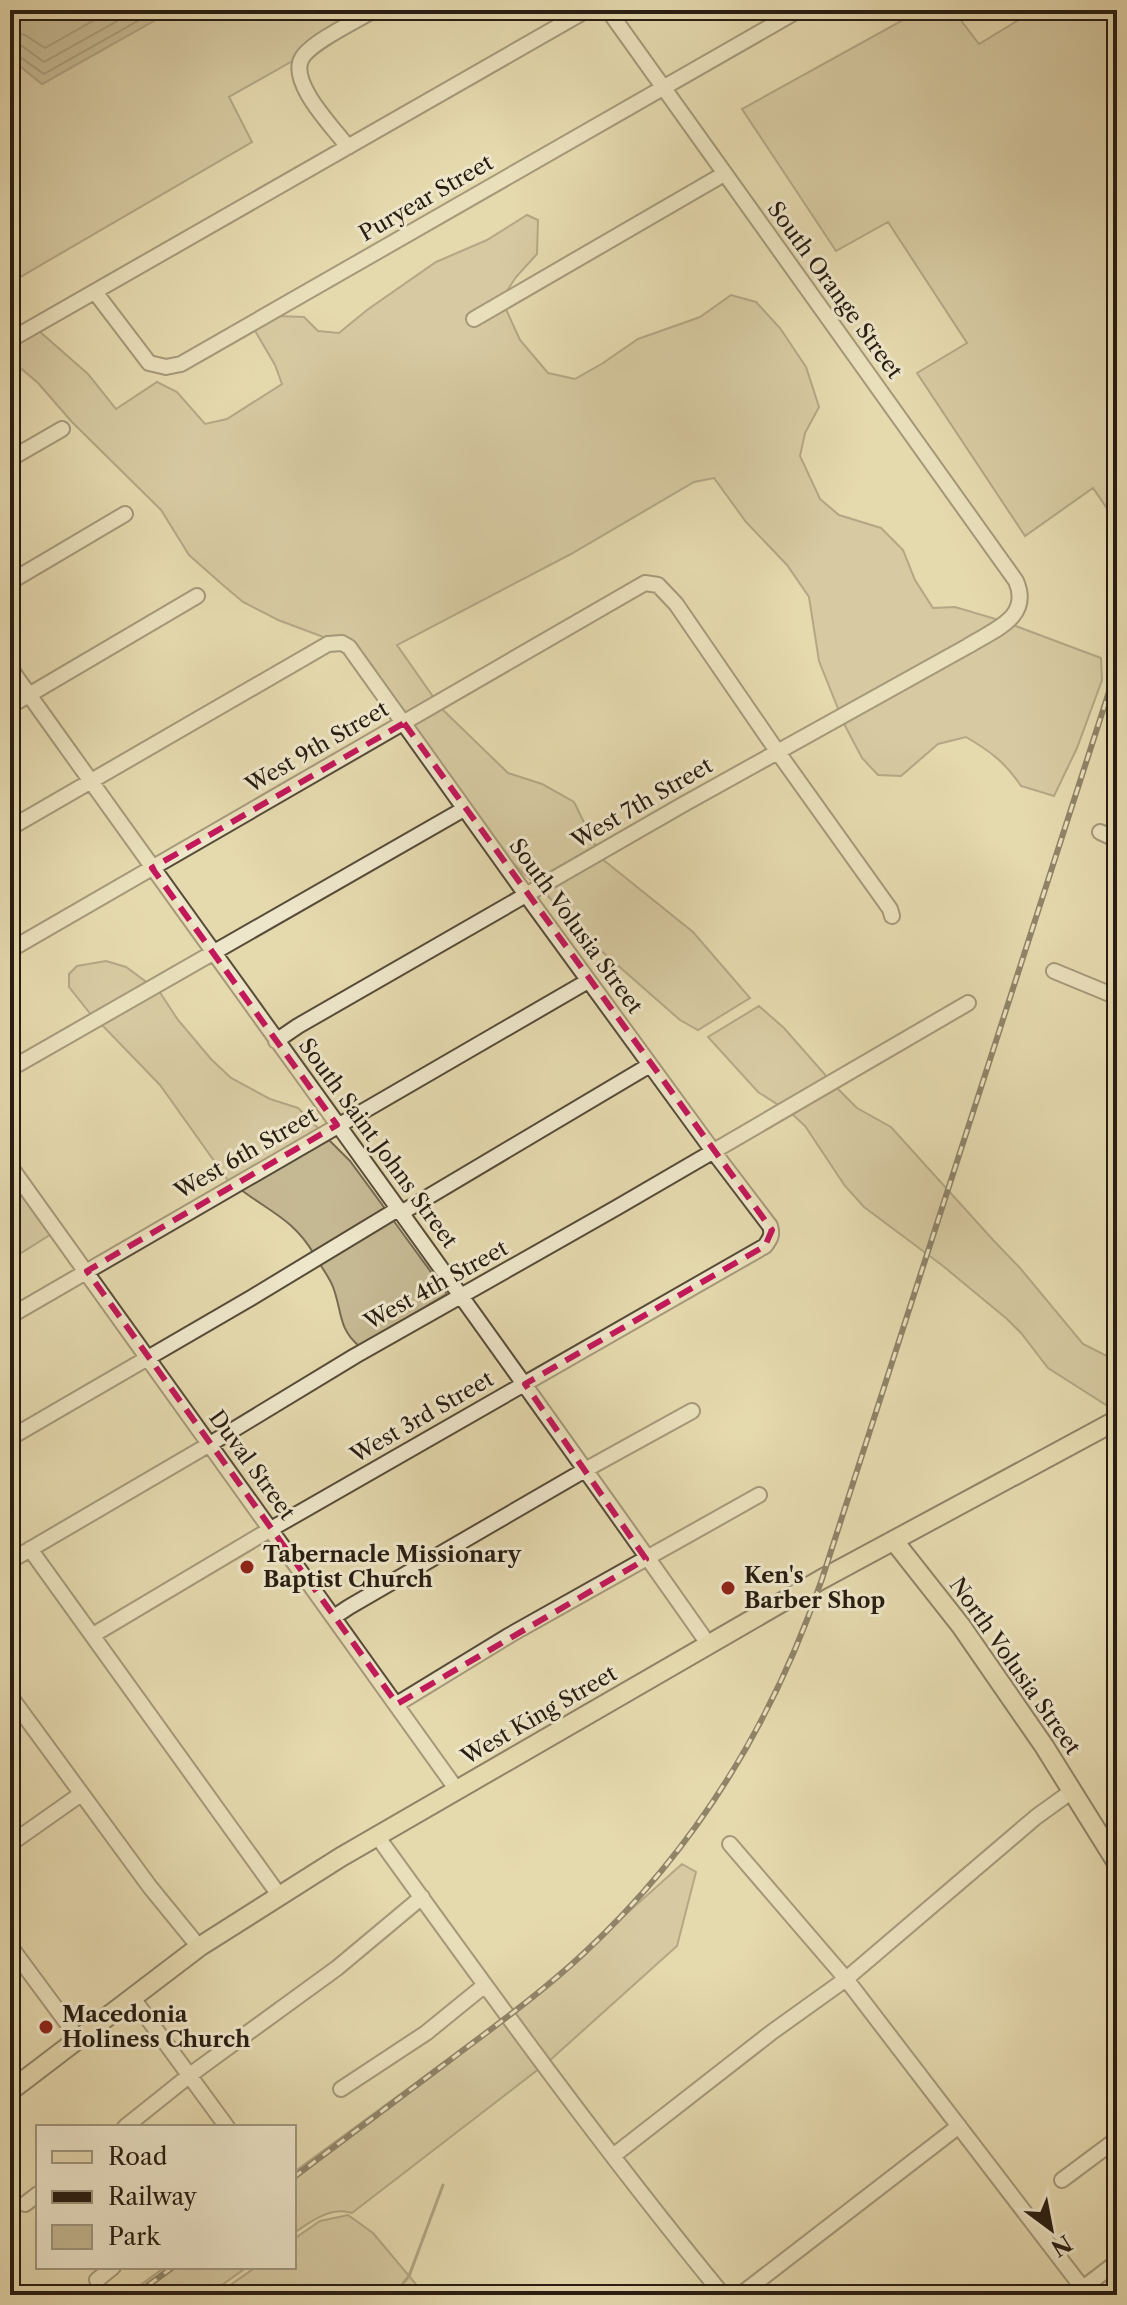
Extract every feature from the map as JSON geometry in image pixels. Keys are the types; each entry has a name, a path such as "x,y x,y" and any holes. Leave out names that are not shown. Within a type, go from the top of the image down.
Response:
{"main road":[{"name":"West King Street","path":"10,2091 199,1947 279,1895 814,1583 1117,1420"},
{"name":"North Volusia Street","path":"894,1541 961,1626 1044,1746 1117,1863"}],"street":[{"path":"348,147 307,92 298,73 302,58 314,46 374,10"},
{"path":"10,340 587,10"},
{"name":"South Orange Street","path":"608,10 1016,581 1021,598"},
{"name":"Puryear Street","path":"95,292 149,363 166,367 181,364 799,10"},
{"path":"474,319 724,174"},
{"path":"10,459 62,429"},
{"path":"10,582 125,514"},
{"name":"West 9th Street","path":"10,950 645,583 658,585 676,604 777,751"},
{"path":"10,706 197,596"},
{"name":"West 7th Street","path":"276,1041 526,894 968,646 1012,619 1021,598"},
{"name":"South Volusia Street","path":"90,781 328,644 342,643 356,654 588,981 770,1226 772,1236"},
{"name":"South Saint Johns Street","path":"10,668 709,1645"},
{"path":"777,751 892,916"},
{"path":"10,828 90,781"},
{"path":"10,1069 464,809"},
{"path":"1100,832 1117,840"},
{"path":"1054,971 1117,997"},
{"name":"West 6th Street","path":"10,1316 588,981"},
{"name":"West 4th Street","path":"10,1561 355,1356 968,1003"},
{"path":"10,1438 650,1065"},
{"name":"Duval Street","path":"10,1166 457,1790"},
{"name":"West 3rd Street","path":"93,1635 271,1529 765,1246 772,1236"},
{"path":"334,1617 692,1411"},
{"path":"397,1704 498,1642 759,1495"},
{"path":"30,1549 279,1895"},
{"path":"10,1696 165,1908 199,1947"},
{"path":"613,2156 772,2032 846,1979 1036,1817 1072,1791"},
{"path":"10,1844 81,1794"},
{"path":"377,1836 613,2156 723,2295"},
{"path":"730,1844 846,1979 1081,2293 1117,2262"},
{"path":"128,2125 190,2075 337,1968 422,1897"},
{"path":"10,1946 78,2038"},
{"path":"341,2089 426,2033 485,1985"},
{"path":"132,1997 226,2125"},
{"path":"740,2295 959,2126"},
{"path":"1062,2180 1117,2139"},
{"path":"25,2204 36,2196"},
{"path":"97,2280 111,2269"}],"highlighted area":[{"path":"404,723 772,1230 765,1246 525,1384 646,1559 397,1704 87,1271 337,1125 152,868"}],"green space":[{"path":"173,10 363,10 296,59 229,97 252,142 10,283 10,58 42,84"},
{"path":"921,10 953,10 979,44 1035,10 1117,10 1117,523 1093,488 1025,536 917,373 967,343 888,222 836,251 742,109"},
{"path":"527,215 538,220 537,254 505,294 467,316 472,326 505,307 520,340 548,373 575,379 638,339 700,317 731,295 756,302 780,328 806,367 819,407 805,433 800,456 820,499 839,515 881,528 903,550 915,580 933,608 955,607 999,620 839,711 819,661 809,597 787,565 746,522 714,478 694,482 571,554 397,645 434,698 405,716 370,663 343,638 326,638 278,620 243,602 189,555 161,510 72,422 38,383 10,359 10,347 39,331 88,374 116,409 157,382 177,392 205,424 227,419 282,384 254,329 277,316 304,317 318,331 339,333 436,262 487,240"},
{"path":"1013,625 1101,658 1102,680 1077,748 1054,796 1021,786 997,758 966,737 938,744 901,776 878,775 862,758 843,722"},
{"path":"441,708 508,773 542,784 574,802 596,847 534,883 506,857 412,725"},
{"path":"601,858 693,932 750,998 698,1030 680,1020 590,941 543,891"},
{"path":"106,961 126,967 149,984 92,1016 69,987 69,974 77,966"},
{"path":"159,991 178,1020 231,1078 270,1099 298,1108 319,1129 230,1181 227,1179 160,1085 101,1024"},
{"path":"759,1006 784,1028 828,1078 780,1106 758,1092 708,1037"},
{"path":"836,1087 857,1108 891,1127 1020,1268 1083,1344 1117,1361 1117,1412 1048,1368 1007,1319 864,1207 845,1186 805,1126 791,1113"},
{"path":"327,1138 350,1161 386,1210 314,1254 289,1224 240,1189"},
{"path":"10,1174 53,1233 10,1260"},
{"path":"393,1220 447,1294 359,1346 347,1333 333,1287 320,1264"},
{"path":"682,1864 696,1872 677,1946 548,2062 511,2013 546,1986"},
{"path":"503,2019 540,2068 352,2213 329,2213 296,2232 296,2171"},
{"path":"348,2215 373,2233 425,2295 216,2295 253,2269 296,2269 296,2238 320,2221"},
{"path":"162,2269 244,2269 208,2295 127,2295"}],"water":[{"path":"10,10 173,10 42,84 10,58"}],"waterway":[{"path":"394,2295 409,2276 443,2185"}],"railway":[{"path":"296,2176 518,2009 583,1954 660,1872 726,1782 754,1733 780,1683 822,1579 1117,667"},
{"path":"135,2295 170,2269"}],"place":[{"name":"Tabernacle Missionary Baptist Church","path":"247,1567"},
{"name":"Ken's Barber Shop","path":"728,1588"},
{"name":"Macedonia Holiness Church","path":"46,2027"}]}
